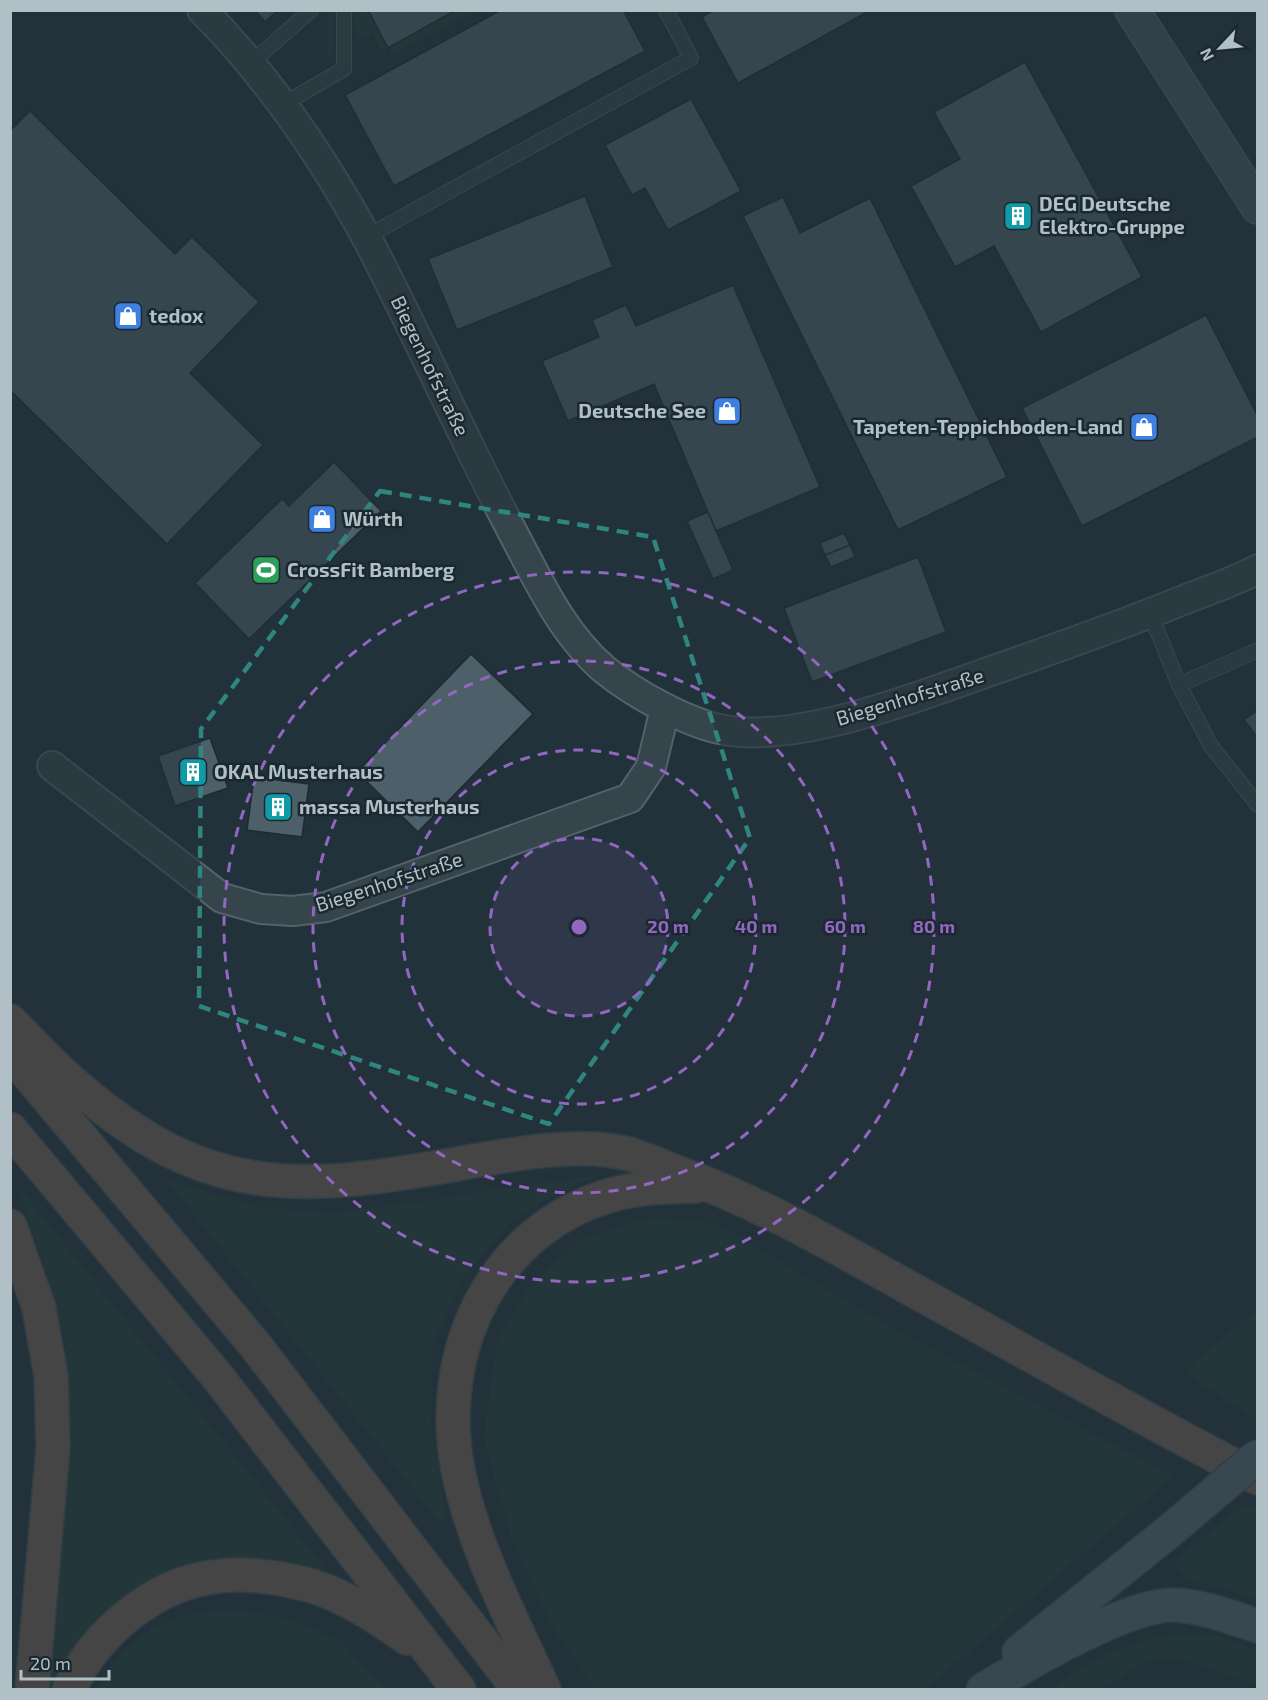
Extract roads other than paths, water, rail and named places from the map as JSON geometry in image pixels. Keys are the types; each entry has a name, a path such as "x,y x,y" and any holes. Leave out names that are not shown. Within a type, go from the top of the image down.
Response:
{"highway":[{"path":"10,1021 79,1089 142,1137 195,1163 230,1173 272,1181 322,1183 390,1176 499,1156 569,1149 627,1154 713,1185 784,1217 1100,1396 1257,1478"},
{"path":"10,1053 255,1345 519,1689"},
{"path":"10,1129 217,1376 459,1689"},
{"path":"544,1689 473,1527 458,1469 453,1411 460,1352 477,1307 498,1273 536,1232 570,1212 614,1195 650,1187 713,1185"},
{"path":"10,1226 39,1308 51,1376 53,1448 33,1689"},
{"path":"69,1689 78,1670 92,1650 131,1614 176,1588 220,1576 266,1577 315,1587 365,1609 435,1658"}],"main road":[{"path":"972,1689 1172,1529 1257,1456"},
{"path":"983,1689 1036,1658 1138,1611 1171,1605 1202,1608 1257,1626"}],"street":[{"name":"Biegenhofstraße","path":"202,10 250,63 338,186 366,237 542,589 569,630 604,669 665,709 728,731 764,733 818,725 921,696 1150,613 1257,569"},
{"path":"1132,10 1257,207"},
{"name":"Biegenhofstraße","path":"52,766 222,897 261,909 293,910 326,907 630,798 651,767 665,709"}],"lane":[{"path":"250,63 311,10"},
{"path":"282,105 344,69 344,10"},
{"path":"366,237 691,58 666,10"},
{"path":"1150,613 1179,685 1211,746 1257,805"},
{"path":"1179,685 1257,650"}],"place":[{"name":"DEG Deutsche Elektro-Gruppe","path":"1018,216"},
{"name":"tedox","path":"128,316"},
{"name":"Deutsche See","path":"727,411"},
{"name":"Tapeten-Teppichboden-Land","path":"1144,427"},
{"name":"Würth","path":"322,519"},
{"name":"CrossFit Bamberg","path":"266,570"},
{"name":"OKAL Musterhaus","path":"193,772"},
{"name":"massa Musterhaus","path":"278,807"}]}
